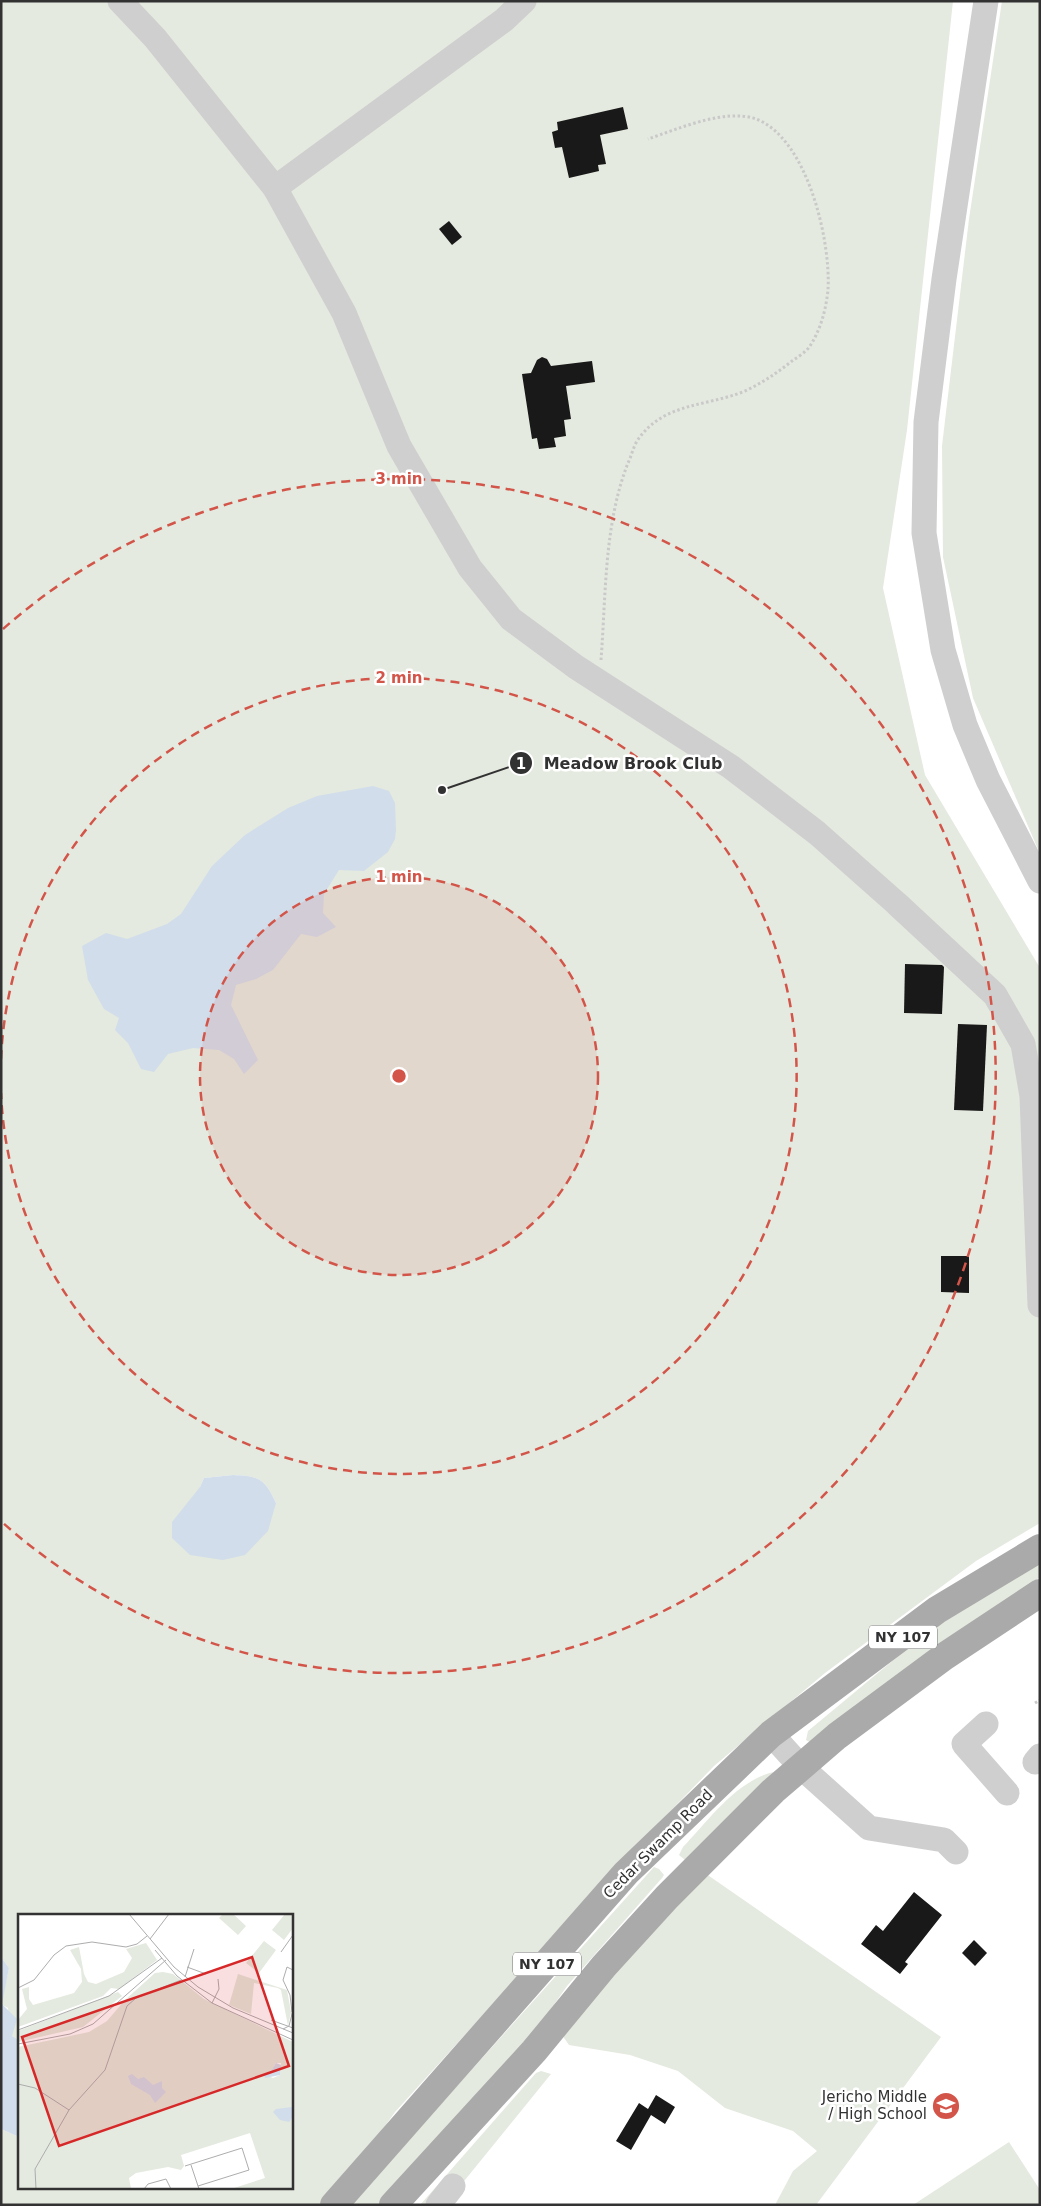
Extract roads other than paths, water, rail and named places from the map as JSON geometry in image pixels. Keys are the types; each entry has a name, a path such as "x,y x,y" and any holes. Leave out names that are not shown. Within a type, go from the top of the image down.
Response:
{"main road":[{"name":"Cedar Swamp Road","path":"334,2205 626,1873 772,1734 938,1610 1040,1548"},
{"name":"NY 107","path":"393,2205 534,2051 604,1966 667,1897 773,1791 837,1736 937,1661 1040,1593"}],"street":[{"path":"120,1 155,38 275,188 344,313 399,446 470,568 511,619 600,683 731,767 816,833 896,903 995,995 1023,1044 1032,1096 1040,1305"},
{"path":"275,188 504,20 524,1"},
{"path":"986,1 944,279 926,422 924,533 943,650 965,725 988,780 1040,881"},
{"path":"986,1724 964,1744 1007,1793"},
{"path":"772,1734 801,1767 869,1828 944,1840 956,1852"}],"place":[{"name":"Meadow Brook Club","path":"442,790"},
{"name":"Jericho Middle / High School","path":"946,2106"}]}
